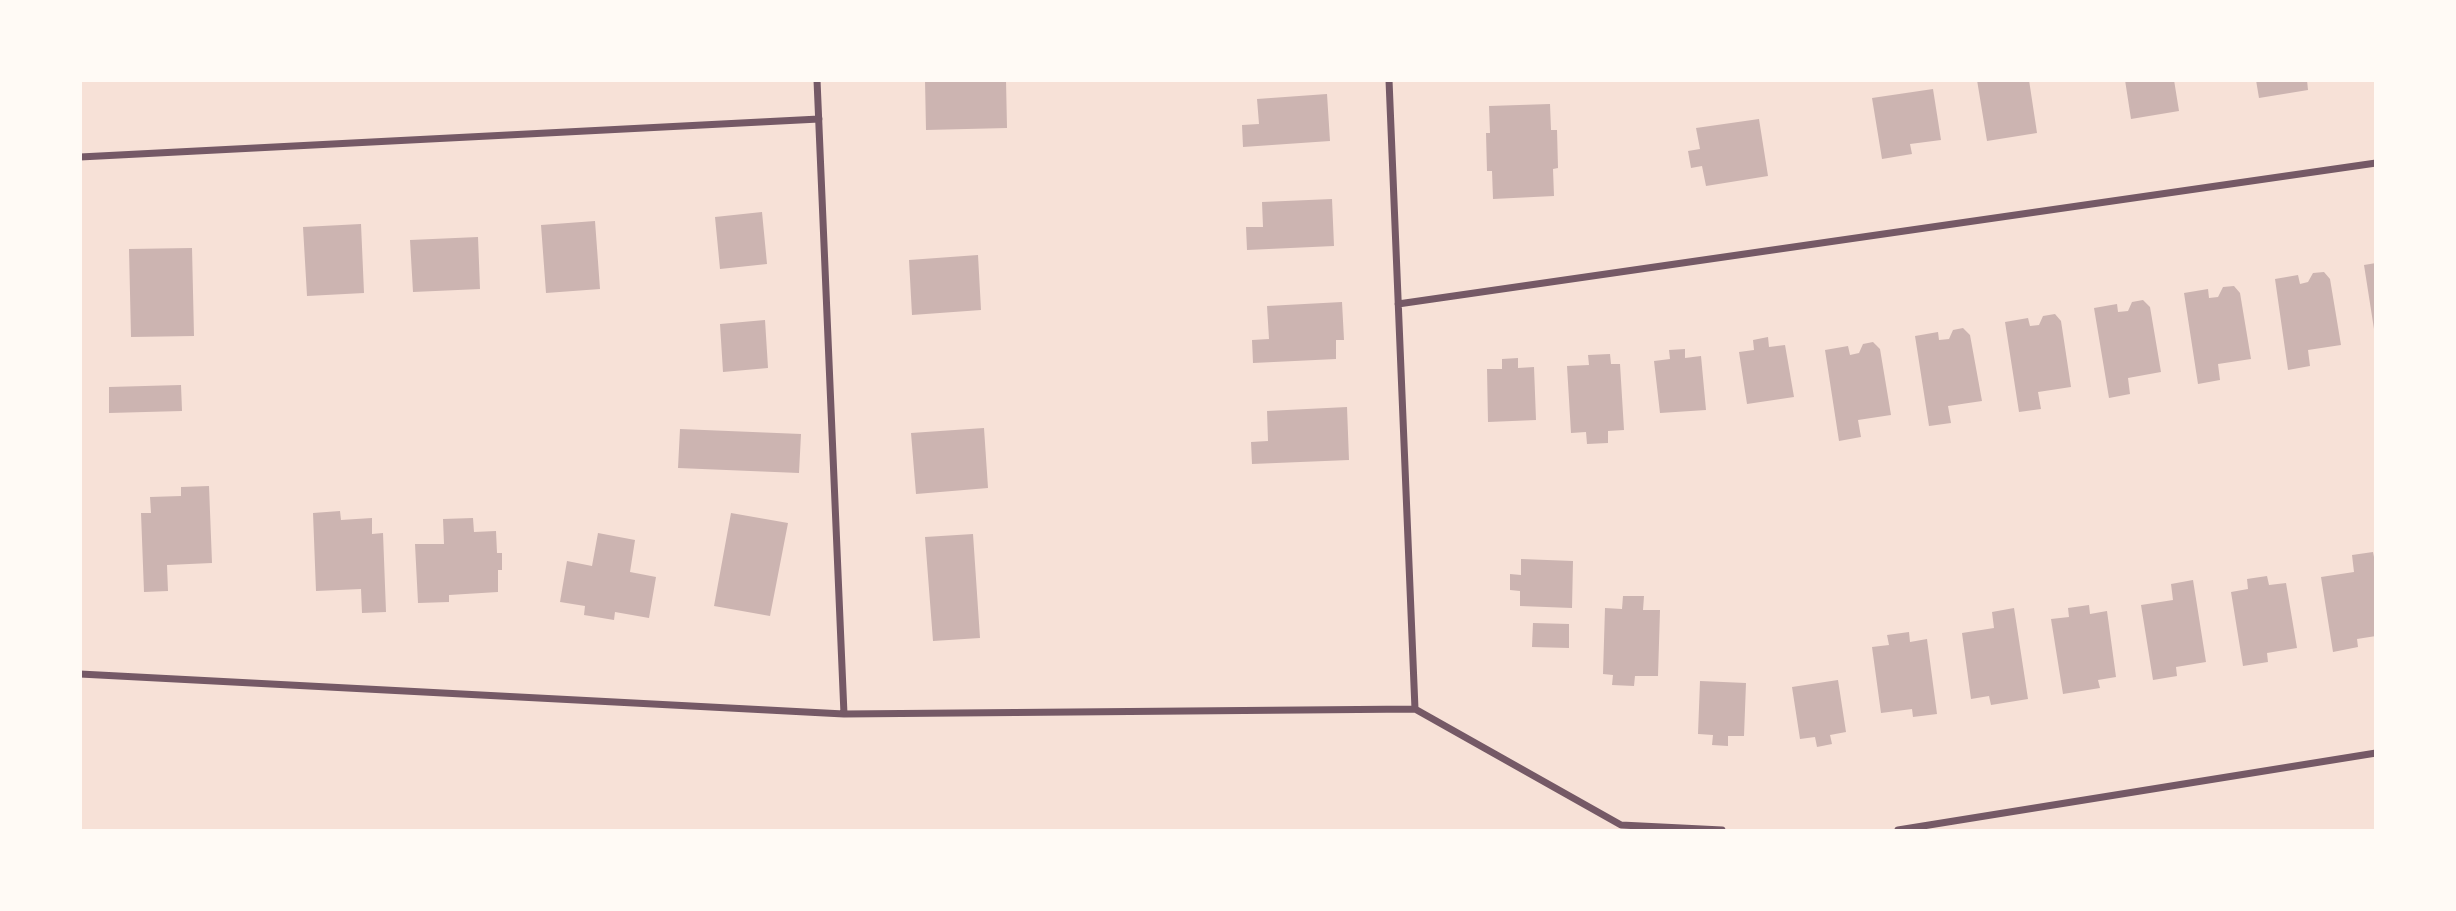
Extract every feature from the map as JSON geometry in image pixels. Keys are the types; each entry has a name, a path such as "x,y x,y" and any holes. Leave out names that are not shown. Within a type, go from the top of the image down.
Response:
{"street":[{"path":"817,80 844,714"},
{"path":"1389,80 1415,709"},
{"path":"80,158 819,119"},
{"path":"1398,303 2375,163"},
{"path":"80,674 844,714 1415,709 1621,825 1722,831"},
{"path":"1898,831 2375,753"}],"building":[{"path":"925,80 1006,80 1007,128 926,130"},
{"path":"1977,80 2029,80 2037,133 1987,141"},
{"path":"2125,80 2174,80 2179,111 2131,119"},
{"path":"2256,80 2307,80 2308,90 2259,98"},
{"path":"1933,89 1941,140 1910,144 1912,154 1882,159 1872,98"},
{"path":"1327,94 1330,141 1243,147 1242,125 1259,124 1257,99"},
{"path":"1550,104 1551,130 1557,130 1558,168 1553,169 1554,196 1493,199 1492,171 1487,171 1486,133 1490,133 1489,106"},
{"path":"1759,119 1768,176 1706,186 1702,166 1691,168 1688,151 1700,149 1696,128"},
{"path":"1332,199 1334,246 1247,250 1246,227 1263,227 1262,202"},
{"path":"762,212 767,264 720,269 715,217"},
{"path":"595,221 600,289 546,293 541,225"},
{"path":"361,224 364,293 307,296 303,227"},
{"path":"478,237 480,289 413,292 410,240"},
{"path":"192,248 194,336 131,337 129,249"},
{"path":"978,255 981,310 912,315 909,260"},
{"path":"2376,263 2376,329 2374,329 2364,265"},
{"path":"2324,272 2330,279 2341,345 2308,350 2310,366 2288,370 2275,279 2298,275 2300,284 2308,282 2313,273"},
{"path":"2234,286 2240,293 2251,359 2218,364 2220,380 2198,384 2184,293 2208,289 2209,298 2218,297 2223,287"},
{"path":"2143,300 2150,307 2161,372 2128,378 2130,394 2109,398 2094,308 2117,304 2118,312 2128,311 2132,302"},
{"path":"1342,302 1344,340 1336,340 1336,359 1253,363 1252,340 1269,339 1267,306"},
{"path":"2055,314 2061,321 2071,387 2038,392 2041,409 2019,412 2005,322 2028,318 2030,326 2039,325 2043,316"},
{"path":"765,320 768,368 723,372 720,324"},
{"path":"1963,328 1970,335 1982,401 1948,406 1951,423 1929,426 1915,336 1938,332 1939,340 1949,339 1953,330"},
{"path":"1768,337 1769,347 1785,345 1794,397 1747,404 1739,352 1754,350 1753,340"},
{"path":"1873,342 1880,349 1891,415 1858,420 1861,437 1839,441 1825,350 1848,346 1850,355 1859,353 1863,344"},
{"path":"1685,349 1685,358 1701,356 1706,410 1660,413 1654,361 1670,359 1669,350"},
{"path":"1610,354 1611,364 1620,364 1624,430 1608,431 1608,443 1587,444 1586,432 1571,433 1567,366 1589,365 1588,355"},
{"path":"1518,358 1518,368 1534,367 1536,420 1488,422 1487,369 1502,369 1502,359"},
{"path":"181,385 182,411 109,413 109,387"},
{"path":"1347,407 1349,460 1252,464 1251,442 1268,441 1267,411"},
{"path":"984,428 988,488 916,494 911,433"},
{"path":"680,429 801,434 799,473 678,468"},
{"path":"209,486 212,563 167,565 168,591 144,592 141,513 151,513 150,497 181,496 181,487"},
{"path":"340,511 341,520 372,518 372,534 383,533 386,612 362,613 361,589 316,591 313,513"},
{"path":"731,513 788,523 770,616 714,606"},
{"path":"473,518 474,532 496,531 497,553 502,553 502,570 498,570 498,592 449,595 449,602 418,603 415,544 444,544 443,519"},
{"path":"598,533 635,540 630,572 656,577 649,618 615,612 614,620 584,615 585,606 560,602 567,561 592,566"},
{"path":"973,534 980,638 933,641 925,537"},
{"path":"2373,552 2376,567 2376,636 2357,639 2358,647 2333,652 2321,577 2354,572 2352,555"},
{"path":"1521,559 1573,561 1572,608 1520,606 1520,591 1510,590 1510,574 1521,575"},
{"path":"2267,576 2269,585 2286,583 2297,648 2267,653 2268,662 2243,666 2231,592 2248,589 2247,579"},
{"path":"2193,580 2206,662 2176,667 2177,676 2153,680 2141,605 2173,600 2171,584"},
{"path":"1623,596 1644,596 1643,610 1660,610 1658,676 1635,676 1634,686 1612,685 1613,675 1603,674 1605,608 1622,609"},
{"path":"2089,605 2090,614 2107,611 2116,677 2098,680 2100,688 2063,694 2051,619 2069,617 2068,608"},
{"path":"2014,608 2028,699 1991,705 1989,696 1971,699 1962,633 1994,628 1992,612"},
{"path":"1533,623 1569,624 1569,648 1532,647"},
{"path":"1909,632 1910,642 1927,639 1937,714 1913,717 1912,709 1881,713 1872,647 1889,645 1887,635"},
{"path":"1838,680 1846,732 1830,735 1832,744 1817,747 1815,737 1800,739 1792,687"},
{"path":"1700,681 1746,683 1744,736 1728,736 1728,746 1712,745 1713,735 1698,734"}]}
